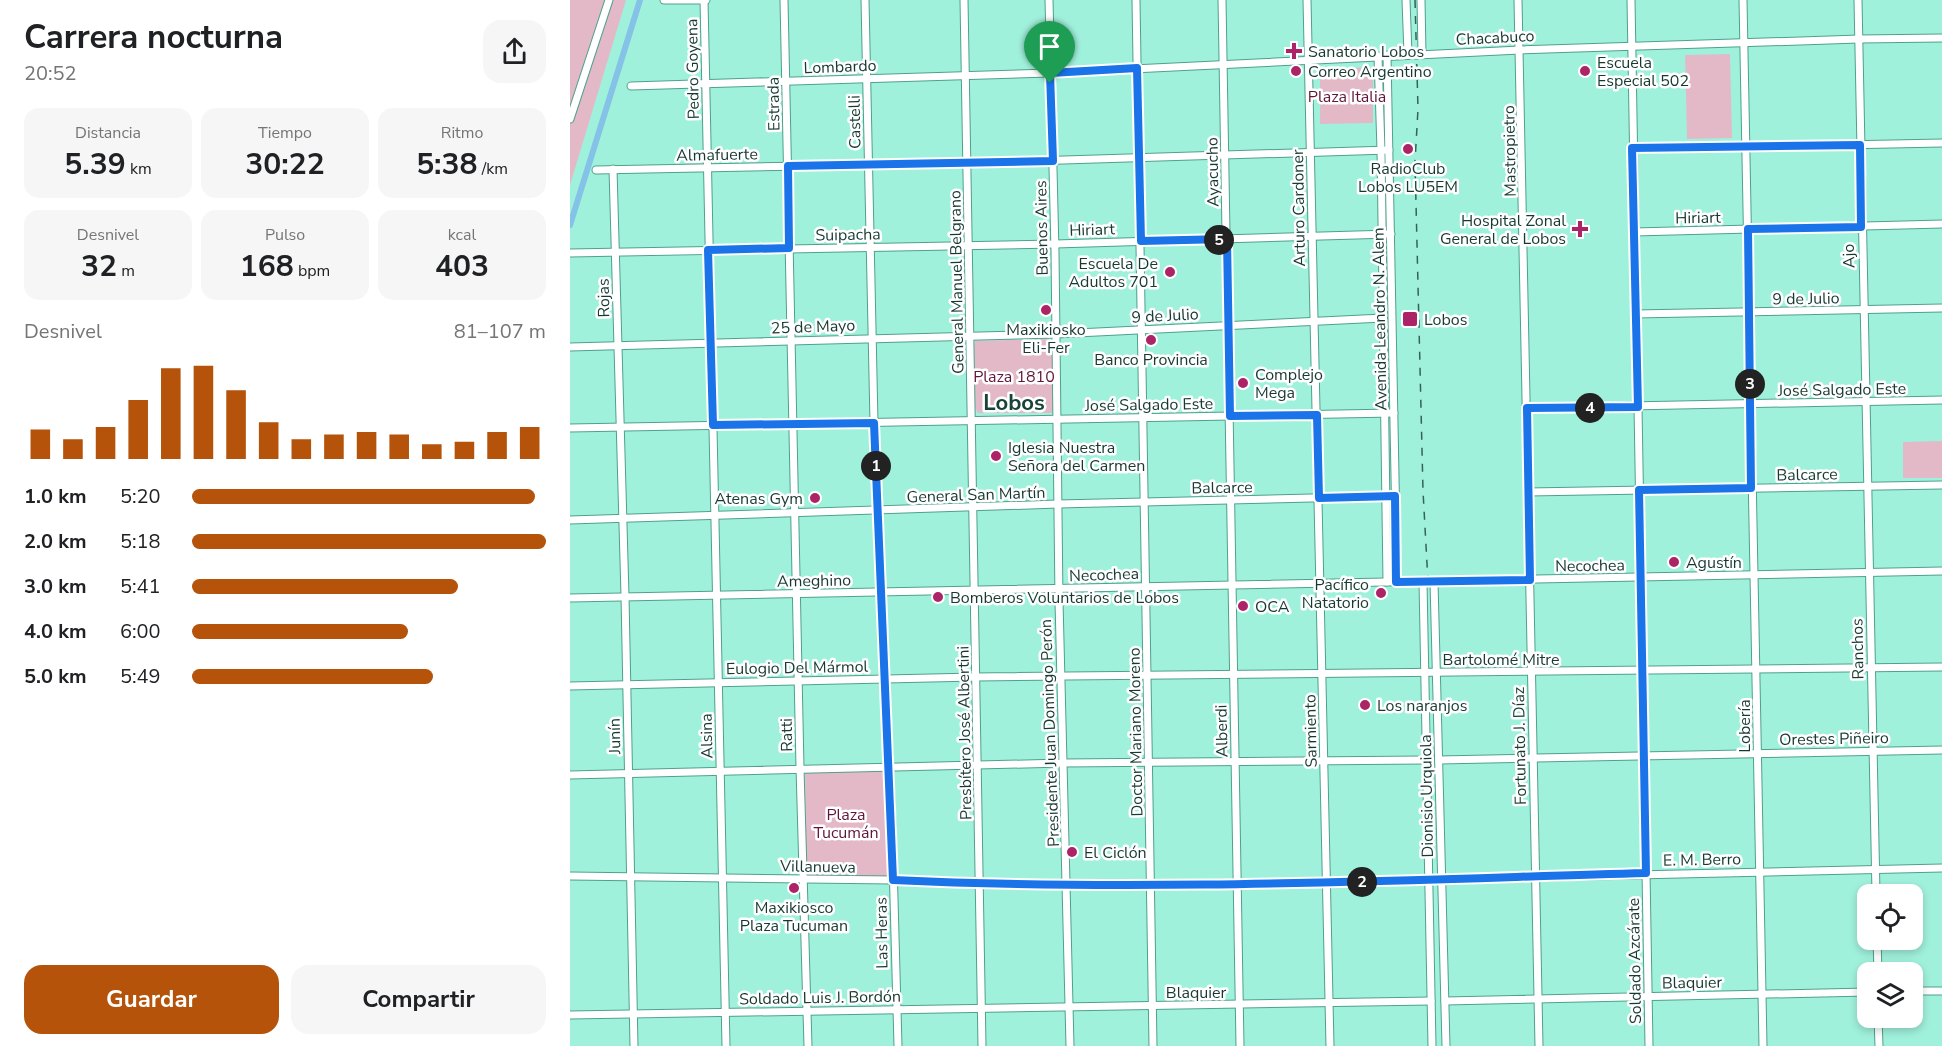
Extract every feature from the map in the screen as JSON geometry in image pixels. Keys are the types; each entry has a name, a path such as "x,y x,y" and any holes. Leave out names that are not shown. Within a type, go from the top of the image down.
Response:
{"street":[{"path":"570,119 609,0"},
{"path":"664,0 708,0"},
{"name":"Pedro Goyena","path":"704,0 713,425"},
{"name":"Estrada","path":"784,0 792,424"},
{"name":"Castelli","path":"865,0 874,423"},
{"name":"General Manuel Belgrano","path":"964,0 972,420"},
{"name":"Buenos Aires","path":"1049,0 1057,419"},
{"name":"Doctor Mariano Moreno","path":"1136,0 1154,1046"},
{"name":"Ayacucho","path":"1222,0 1230,416"},
{"name":"Arturo Cardoner","path":"1307,0 1317,415"},
{"path":"1406,0 1408,54"},
{"path":"1421,0 1422,54"},
{"name":"Mastropietro","path":"1518,0 1527,408"},
{"name":"Soldado Azcárate","path":"1631,0 1649,1046"},
{"name":"Lobería","path":"1743,0 1763,1046"},
{"name":"Ajo","path":"1858,0 1866,402"},
{"name":"Chacabuco","path":"1050,73 1408,54 1744,42 1942,38"},
{"name":"Avenida Leandro N. Alem","path":"1387,55 1396,582"},
{"name":"Avenida Leandro N. Alem","path":"1378,56 1387,582"},
{"name":"Lombardo","path":"631,86 1050,73"},
{"path":"1632,148 1942,143"},
{"name":"Almafuerte","path":"596,170 967,164 1389,150"},
{"name":"Rojas","path":"613,169 620,426"},
{"name":"Hiriart","path":"1634,232 1942,224"},
{"name":"Hiriart","path":"1055,244 1390,234"},
{"name":"Suipacha","path":"570,253 1055,244"},
{"path":"1383,297 1392,297"},
{"name":"9 de Julio","path":"1635,314 1942,308"},
{"name":"9 de Julio","path":"1056,334 1383,318"},
{"name":"25 de Mayo","path":"570,346 1056,334"},
{"path":"1383,341 1392,341"},
{"name":"José Salgado Este","path":"1527,408 1942,400"},
{"name":"Ranchos","path":"1866,402 1876,884"},
{"name":"Fortunato J. Díaz","path":"1527,408 1539,1046"},
{"name":"José Salgado Este","path":"570,428 1394,413"},
{"name":"Sarmiento","path":"1317,415 1330,1046"},
{"name":"Alberdi","path":"1230,416 1240,1046"},
{"name":"Presidente Juan Domingo Perón","path":"1057,419 1070,1046"},
{"name":"Presbítero José Albertini","path":"972,420 982,1046"},
{"name":"Las Heras","path":"874,423 898,1046"},
{"name":"Ratti","path":"792,424 808,1046"},
{"name":"Alsina","path":"713,425 726,1046"},
{"name":"Junín","path":"620,426 634,1046"},
{"name":"Balcarce","path":"1528,492 1942,485"},
{"name":"Balcarce","path":"1058,504 1395,496"},
{"name":"General San Martín","path":"570,520 1058,504"},
{"name":"Necochea","path":"1059,589 1942,571"},
{"name":"Dionisio Urquiola","path":"1423,582 1432,1046"},
{"name":"Dionisio Urquiola","path":"1434,582 1446,1046"},
{"name":"Ameghino","path":"570,598 1059,589"},
{"name":"Bartolomé Mitre","path":"1061,678 1234,674 1942,667"},
{"name":"Eulogio Del Mármol","path":"570,686 976,677 1061,678"},
{"name":"Orestes Piñeiro","path":"1439,760 1942,750"},
{"path":"570,775 889,766 1426,760"},
{"name":"E. M. Berro","path":"1066,886 1442,881 1646,873 1942,868"},
{"name":"Villanueva","path":"570,876 893,880 1066,886"},
{"path":"1923,992 1942,991"},
{"name":"Blaquier","path":"1445,1001 1857,992"},
{"name":"Blaquier","path":"1070,1006 1431,1001"},
{"name":"Soldado Luis J. Bordón","path":"570,1015 1070,1006"},
{"path":"1878,1028 1879,1046"}],"green space":[{"path":"570,0 626,0 570,185"},
{"path":"1730,54 1732,138 1687,139 1685,55"},
{"name":"Plaza Italia","path":"1369,67 1373,72 1373,123 1320,124 1320,73 1322,70"},
{"name":"Plaza 1810","path":"1050,339 1053,343 1054,410 1051,413 978,413 975,407 975,341"},
{"path":"1942,441 1942,478 1903,478 1903,442"},
{"name":"Plaza Tucumán","path":"884,770 888,877 806,875 805,771"}],"waterway":[{"path":"570,225 640,0"}],"railway":[{"path":"1415,0 1418,109 1415,162 1423,491 1428,582"}],"place":[{"name":"Sanatorio Lobos","path":"1294,51"},
{"name":"Correo Argentino","path":"1296,71"},
{"name":"Escuela Especial 502","path":"1585,71"},
{"name":"RadioClub Lobos LU5EM","path":"1408,149"},
{"name":"Hospital Zonal General de Lobos","path":"1580,229"},
{"name":"Escuela De Adultos 701","path":"1170,272"},
{"name":"Maxikiosko Eli-Fer","path":"1046,310"},
{"name":"Lobos","path":"1410,319"},
{"name":"Banco Provincia","path":"1151,340"},
{"name":"Complejo Mega","path":"1243,383"},
{"name":"Iglesia Nuestra Señora del Carmen","path":"996,456"},
{"name":"Atenas Gym","path":"815,498"},
{"name":"Agustín","path":"1674,562"},
{"name":"Pacífico Natatorio","path":"1381,593"},
{"name":"Bomberos Voluntarios de Lobos","path":"938,597"},
{"name":"OCA","path":"1243,606"},
{"name":"Los naranjos","path":"1365,705"},
{"name":"El Ciclón","path":"1072,852"},
{"name":"Maxikiosco Plaza Tucuman","path":"794,888"}],"district":[{"name":"Lobos","path":"1014,402"}],"route":[{"path":"1137,68 1141,241 1227,239 1230,416 1317,415 1319,498 1395,496 1396,582 1530,580 1527,408 1638,407 1632,148 1860,145 1861,227 1748,229 1751,488 1639,490 1646,873 1442,881 1152,886 1066,886 893,880 874,423 713,425 708,250 789,248 788,166 1053,161 1050,83 1050,73 1137,68"}]}
